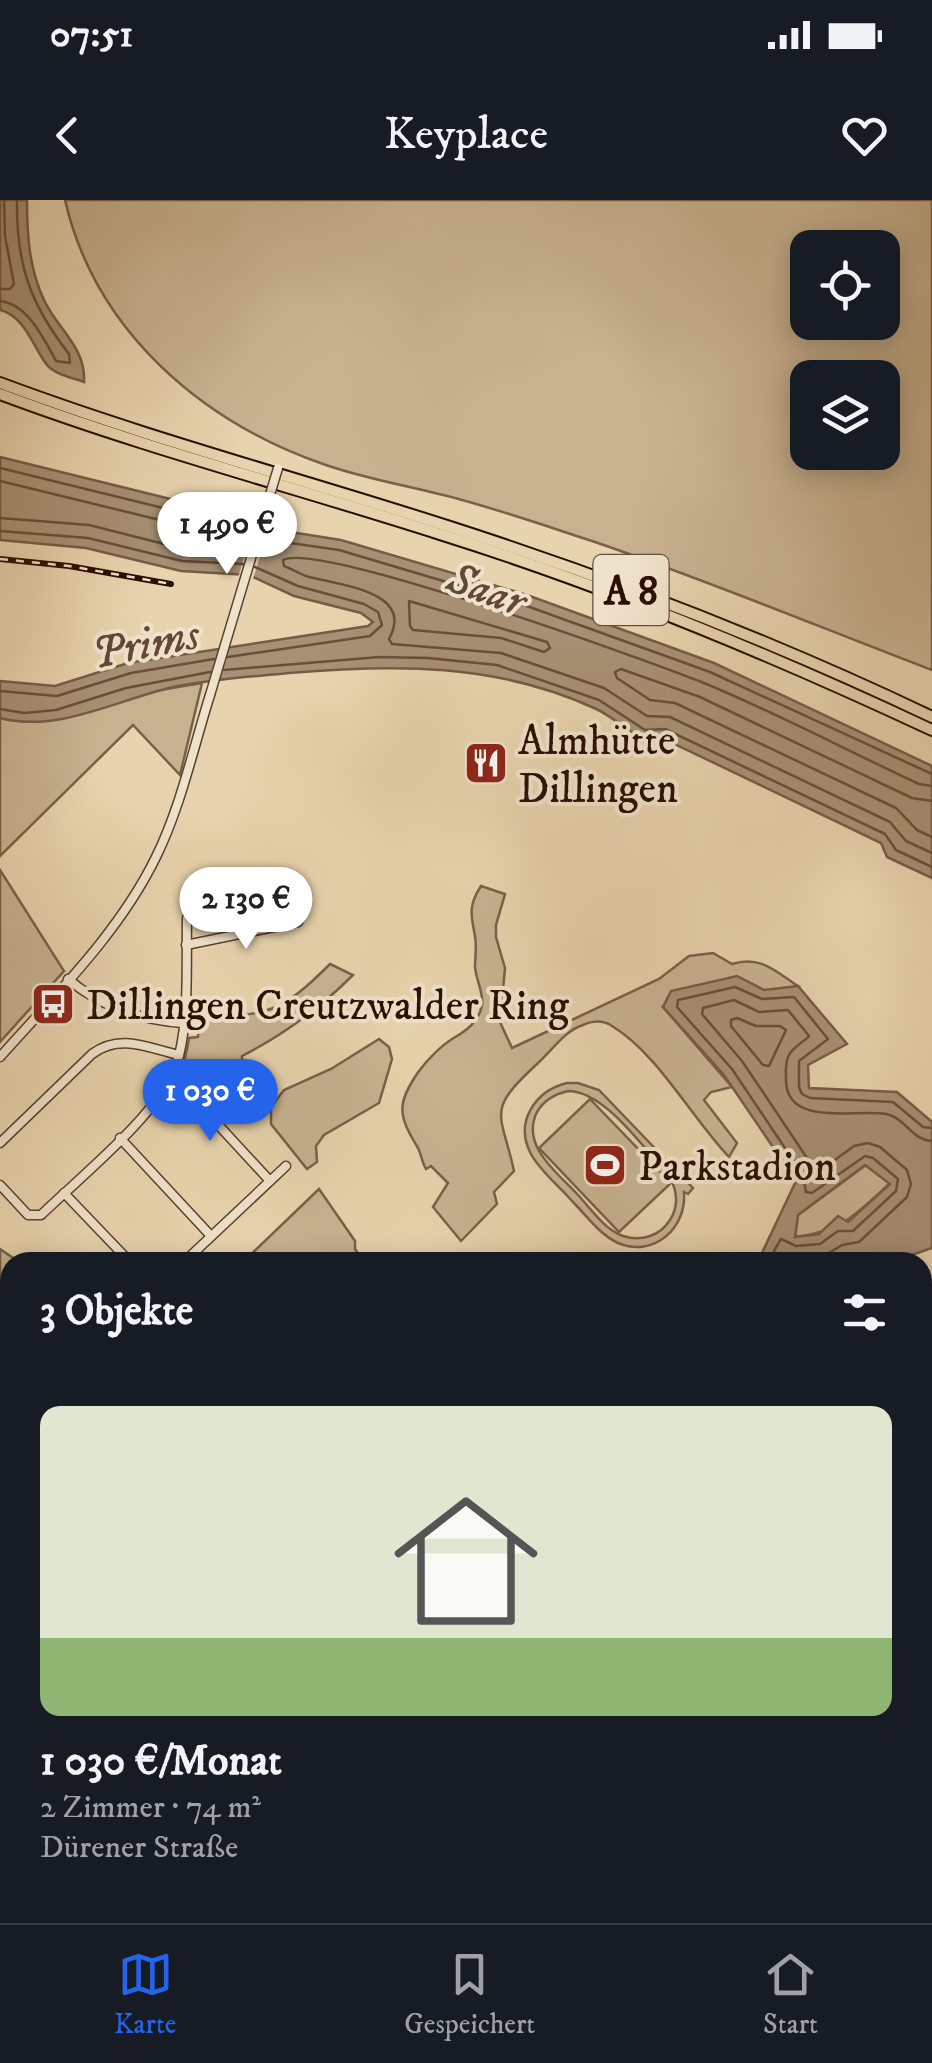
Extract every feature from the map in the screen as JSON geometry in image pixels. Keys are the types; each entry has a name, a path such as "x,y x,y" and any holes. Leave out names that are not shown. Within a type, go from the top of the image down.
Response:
{"highway":[{"name":"A 8","path":"0,384 597,577 780,648 932,717"},
{"name":"A 8","path":"0,394 593,586 775,658 932,730"}],"street":[{"path":"0,1057 119,918 157,855 177,805 281,457"},
{"path":"0,1185 34,1217 148,1112 168,1085 179,1056 183,1023 187,918"},
{"path":"186,945 298,922"},
{"path":"68,978 114,1008 149,1020 183,1023"},
{"path":"0,1143 108,1044 126,1042 179,1056"},
{"path":"168,1085 199,1104 270,1182"},
{"path":"120,1138 211,1236"},
{"path":"194,1252 286,1166"},
{"path":"64,1193 120,1252"}],"shaded area":[{"path":"65,200 932,200 932,670 592,541 478,505 340,470 278,446 195,396 159,365 127,329 101,290 80,247"},
{"path":"202,683 180,775 133,725 0,856 0,718 47,721 143,694"},
{"path":"0,870 64,971 0,1042"},
{"path":"481,886 505,894 496,937 505,968 500,1022 512,1048 659,979 689,956 713,953 732,964 759,963 798,986 663,1007 732,1087 711,1092 704,1100 737,1143 729,1157 659,1069 629,1038 609,1024 586,1024 564,1037 503,1103 502,1123 514,1171 494,1192 497,1204 461,1241 433,1207 448,1183 431,1166 426,1169 402,1110 406,1092 423,1066 471,1025 480,1011 472,911"},
{"path":"330,964 353,975 301,1020 242,1056 243,1076 258,1099 253,1106 221,1074 200,1097 186,1084 183,1071 189,1038 198,1037 199,1014 241,1015 272,1008 286,1002"},
{"path":"379,1039 389,1047 392,1059 379,1103 324,1135 316,1146 317,1162 307,1169 271,1124 271,1107 284,1090 331,1069"},
{"path":"578,1083 599,1090 693,1188 688,1194 684,1192 680,1217 666,1237 631,1247 611,1239 535,1160 526,1142 526,1120 537,1101 556,1087","holes":["563,1092 582,1094 624,1124 670,1177 675,1209 666,1226 655,1234 630,1238 610,1229 537,1147 533,1124 540,1108"]},
{"name":"Parkstadion","path":"590,1099 671,1183 619,1232 539,1148"},
{"path":"866,1165 890,1183 837,1226 795,1237 798,1215"},
{"path":"319,1189 355,1241 357,1252 253,1252"}],"water":[{"path":"0,200 27,200 28,239 35,276 50,311 81,359 84,382 50,368 22,325 0,310"},
{"name":"Saar","path":"0,457 211,509 252,526 341,540 527,595 714,663 932,766 932,878 887,857 881,843 660,737 645,742 594,708 520,682 482,675 406,668 289,673 184,685 64,719 21,722 0,718 0,681 55,686 128,663 368,626 373,622 361,613 294,596 249,575 181,571 86,548 0,540"},
{"path":"737,976 764,990 798,986 847,1044 808,1065 809,1088 897,1092 932,1122 932,1248 921,1252 762,1252 796,1181 724,1075 663,1007 671,991","holes":["865,1165 890,1184 848,1222 838,1216 819,1234 795,1237 798,1215"]}],"pier":[{"path":"255,521 270,525 252,582 238,578"}],"railway":[{"path":"0,559 69,566 171,584"}],"place":[{"name":"Almhütte Dillingen","path":"486,763"},
{"name":"Dillingen Creutzwalder Ring","path":"53,1004"},
{"name":"Parkstadion","path":"605,1165"}],"water label":[{"name":"Prims","path":"145,642"}]}
